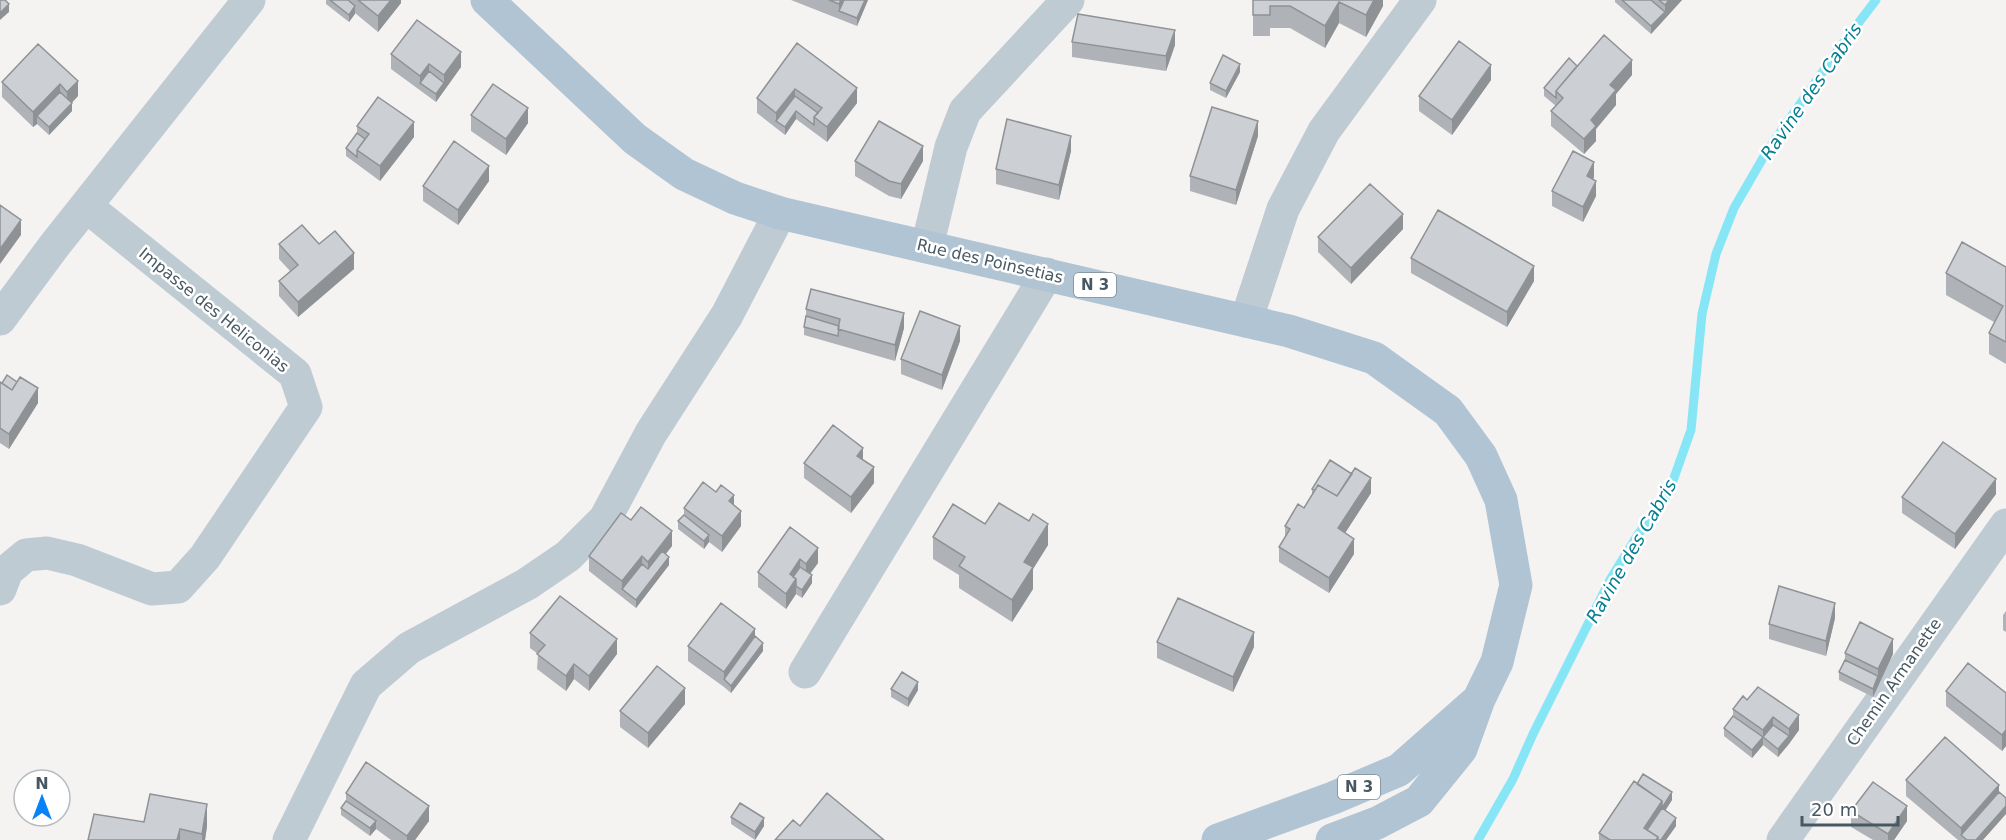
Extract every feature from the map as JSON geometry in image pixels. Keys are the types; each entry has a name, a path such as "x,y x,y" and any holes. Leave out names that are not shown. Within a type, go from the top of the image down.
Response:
{"main road":[{"name":"Rue des Poinsetias","path":"487,0 635,139 684,174 735,198 780,213 1289,331 1374,358 1448,411 1481,456 1501,500 1516,585 1497,662 1479,699 1461,749 1419,801 1377,823 1332,840"},
{"name":"Rue des Poinsetias","path":"1218,840 1334,798 1399,770 1479,699"}],"street":[{"path":"0,319 249,0"},
{"path":"927,247 951,147 965,111 1068,0"},
{"path":"1246,321 1283,209 1324,130 1420,0"},
{"name":"Impasse des Heliconias","path":"0,589 7,571 26,555 47,553 77,560 152,589 178,587 205,557 306,407 295,375 86,206"},
{"path":"289,840 366,685 409,648 527,584 568,556 605,519 651,433 727,315 780,213"},
{"path":"805,672 1047,274"},
{"name":"Chemin Armanette","path":"1783,840 2006,525"}],"building":[{"path":"0,0 5,0 9,4 0,13"},
{"path":"330,0 348,0 355,6 349,15"},
{"path":"358,0 391,0 378,16"},
{"path":"829,0 841,0 839,4"},
{"path":"844,0 865,0 857,18 839,11"},
{"path":"1253,0 1374,0 1366,15 1339,2 1325,26 1290,6 1270,6 1270,15 1253,15"},
{"path":"1622,0 1651,0 1665,12 1651,26"},
{"path":"1659,0 1669,0 1665,5"},
{"path":"1078,14 1175,30 1166,56 1072,42"},
{"path":"417,20 461,52 444,75 429,64 420,76 391,54"},
{"path":"1604,35 1632,60 1610,85 1616,90 1591,120 1596,126 1584,139 1551,111 1563,98 1556,91"},
{"path":"1459,41 1491,65 1452,120 1419,96"},
{"path":"797,43 857,88 827,127 814,117 822,108 795,89 776,113 757,98"},
{"path":"38,44 78,81 67,92 60,84 33,112 2,82"},
{"path":"1223,55 1240,64 1226,91 1210,83"},
{"path":"1569,58 1577,66 1556,91 1556,98 1544,88"},
{"path":"429,71 444,83 436,94 420,83"},
{"path":"493,84 528,108 506,139 471,115"},
{"path":"60,92 72,103 49,127 37,116"},
{"path":"795,96 818,113 814,117 814,125 796,111 785,127 776,121"},
{"path":"378,97 414,122 380,166 357,150 369,134 357,126"},
{"path":"1212,107 1258,121 1236,190 1190,176"},
{"path":"1007,119 1071,136 1059,185 996,169"},
{"path":"879,121 923,146 901,184 889,181 855,161"},
{"path":"357,133 365,139 357,150 357,157 346,148"},
{"path":"454,141 489,166 458,210 423,186"},
{"path":"1573,151 1594,162 1587,176 1596,181 1583,207 1552,191"},
{"path":"1370,184 1403,214 1351,268 1318,237"},
{"path":"0,205 21,220 0,249"},
{"path":"1438,210 1534,266 1507,312 1411,258"},
{"path":"302,225 319,244 335,231 354,253 298,302 279,281 298,265 279,244"},
{"path":"1962,242 2006,267 2006,342 1989,333 2003,306 1946,273"},
{"path":"811,289 904,313 895,345 838,329 840,319 806,309"},
{"path":"920,311 960,326 942,375 901,359"},
{"path":"806,316 839,326 838,336 804,327"},
{"path":"7,375 17,382 12,390 2,383"},
{"path":"20,377 38,388 9,434 0,428 0,382 12,390"},
{"path":"833,425 863,448 857,456 874,467 851,497 804,463"},
{"path":"1943,442 1996,479 1955,534 1902,497"},
{"path":"1330,460 1352,474 1337,496 1318,485 1315,490 1312,489"},
{"path":"1355,468 1371,478 1338,528 1354,539 1329,578 1279,547 1290,529 1285,526 1298,504 1304,508 1318,485 1337,496"},
{"path":"703,482 716,492 721,485 734,495 729,501 741,511 722,536 684,508"},
{"path":"999,503 1029,521 1033,514 1048,524 1024,562 1033,567 1012,600 959,566 965,557 933,537 953,504 985,524"},
{"path":"641,507 672,531 648,562 642,556 622,581 589,556 621,513 631,520"},
{"path":"684,515 709,535 704,541 678,521"},
{"path":"790,527 818,548 806,564 800,559 790,574 796,579 786,594 758,572"},
{"path":"662,551 669,557 636,600 622,589 642,564 648,569"},
{"path":"800,567 812,575 802,590 796,586 796,579 793,577"},
{"path":"1779,586 1835,603 1826,641 1769,624"},
{"path":"560,596 617,639 589,676 574,664 566,676 537,654 545,645 530,633"},
{"path":"1178,598 1254,632 1233,677 1157,642"},
{"path":"721,603 755,629 724,672 688,646"},
{"path":"1860,622 1893,639 1878,669 1845,653"},
{"path":"755,636 763,643 731,686 724,679"},
{"path":"1845,660 1878,676 1873,689 1839,672"},
{"path":"1968,663 2006,693 2006,730 2002,735 1946,691"},
{"path":"657,666 685,688 648,733 620,711"},
{"path":"902,672 918,682 908,699 891,689"},
{"path":"1758,687 1799,715 1789,729 1773,717 1763,730 1733,709 1743,696 1747,700"},
{"path":"1733,716 1763,737 1752,750 1724,728"},
{"path":"1773,725 1789,736 1778,749 1763,737"},
{"path":"1945,737 1999,785 1961,828 1906,780"},
{"path":"366,762 429,806 407,836 346,793"},
{"path":"1643,774 1672,792 1662,808 1662,801 1637,784"},
{"path":"1634,781 1662,801 1644,828 1658,837 1656,840 1610,840 1599,833"},
{"path":"1873,782 1907,806 1888,834 1851,811"},
{"path":"1999,792 2006,798 2006,806 1976,840 1967,840 1961,835"},
{"path":"827,793 884,840 775,840 793,820 800,826"},
{"path":"150,794 207,804 202,834 180,829 177,840 88,840 94,814 144,822"},
{"path":"346,801 376,821 370,828 341,808"},
{"path":"740,803 764,818 755,832 731,817"},
{"path":"1662,808 1676,818 1661,840 1658,840 1658,837 1647,830"}],"waterway":[{"name":"Ravine des Cabris","path":"1478,840 1513,779 1611,578 1637,536 1669,492 1691,430 1702,314 1716,254 1734,208 1767,151 1876,0"}]}
